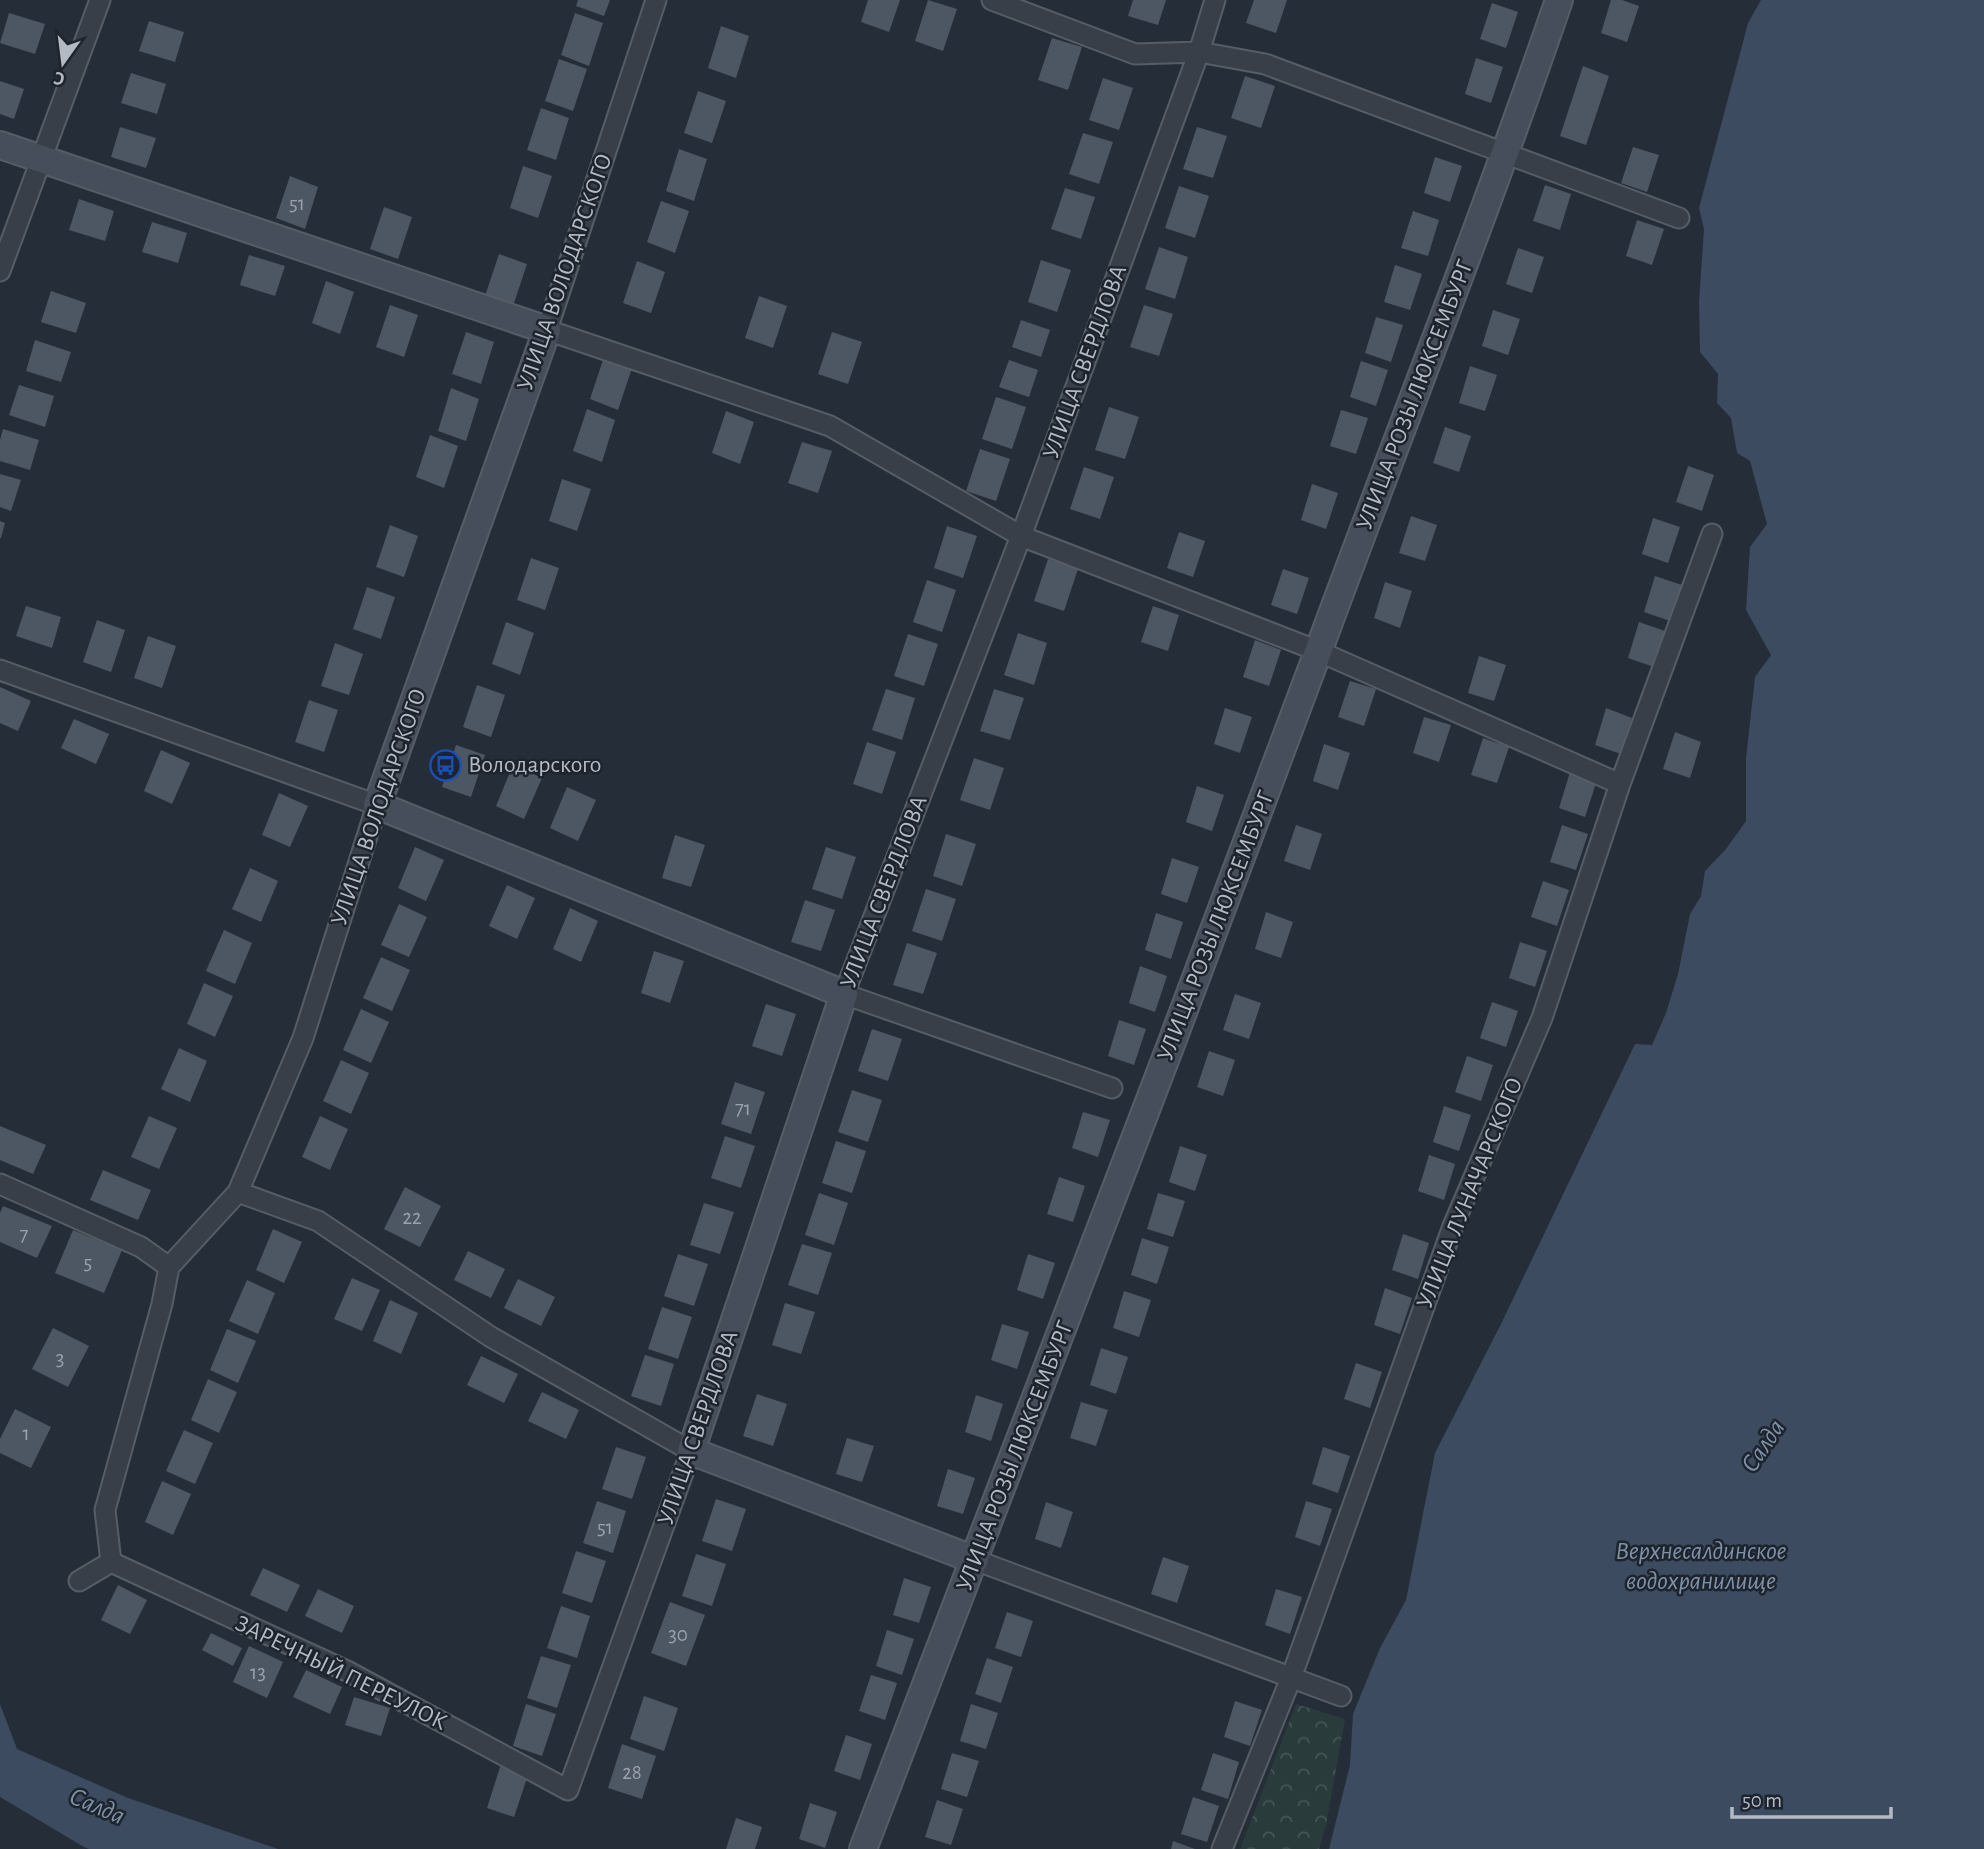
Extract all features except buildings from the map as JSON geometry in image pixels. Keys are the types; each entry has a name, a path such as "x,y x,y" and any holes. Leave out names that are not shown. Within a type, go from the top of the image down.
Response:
{"street":[{"path":"0,271 100,0"},
{"name":"УЛИЦА ВОЛОДАРСКОГО","path":"169,1267 238,1192 303,1038 377,805 547,330 656,0"},
{"path":"992,0 1135,54 1199,52 1265,64 1679,218"},
{"name":"УЛИЦА СВЕРДЛОВА","path":"568,1790 691,1451 844,995 1021,536 1199,52 1215,0"},
{"name":"УЛИЦА РОЗЫ ЛЮКСЕМБУРГ","path":"863,1849 975,1560 1506,155 1559,0"},
{"path":"0,145 830,426 1021,536 1318,651 1620,784"},
{"name":"УЛИЦА ЛУНАЧАРСКОГО","path":"1222,1849 1291,1678 1452,1226 1542,1018 1620,784 1712,534"},
{"path":"0,670 377,805 844,995 1112,1087"},
{"path":"0,1184 141,1247 169,1267 162,1304 105,1510 111,1562 79,1581"},
{"path":"238,1192 318,1221 491,1338 691,1451 1342,1696"},
{"name":"ЗАРЕЧНЫЙ ПЕРЕУЛОК","path":"111,1562 347,1671 568,1790"}],"green space":[{"path":"1296,1704 1345,1719 1326,1825 1319,1849 1240,1849"}],"water":[{"name":"Верхнесалдинское водохранилище","path":"1761,0 1984,0 1984,1849 1329,1849 1350,1765 1353,1714 1380,1648 1406,1600 1435,1453 1501,1324 1635,1044 1652,1045 1666,1013 1678,974 1690,914 1701,896 1705,871 1726,849 1746,821 1746,758 1755,677 1771,655 1746,610 1750,547 1767,524 1750,461 1737,453 1731,418 1717,403 1718,374 1700,352 1699,302 1704,229 1699,208 1748,23"},
{"name":"Салда","path":"0,1704 17,1749 128,1798 278,1849 84,1847 0,1797"}],"place":[{"name":"Володарского","path":"445,765"}]}
